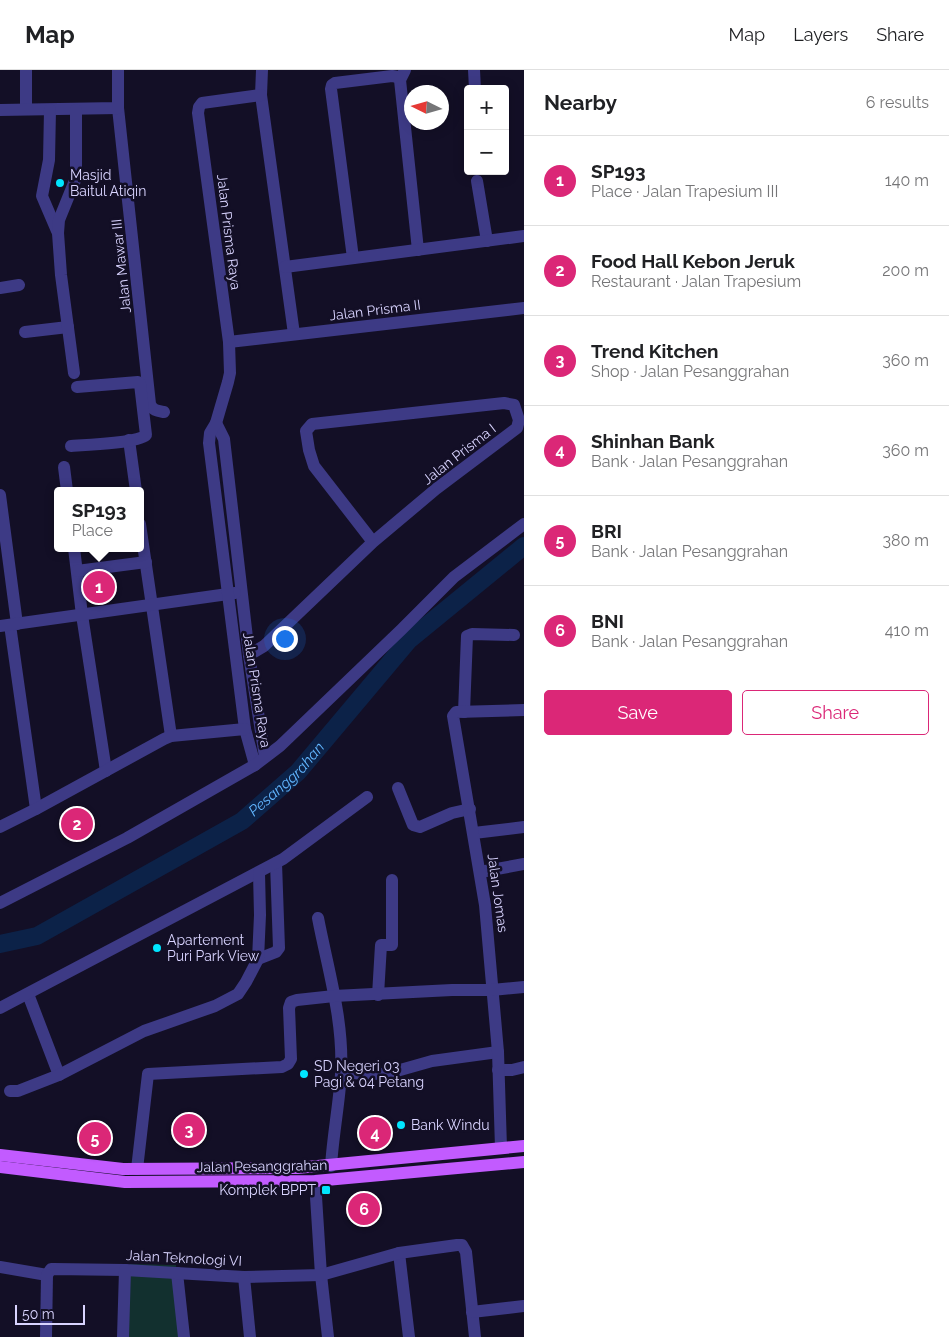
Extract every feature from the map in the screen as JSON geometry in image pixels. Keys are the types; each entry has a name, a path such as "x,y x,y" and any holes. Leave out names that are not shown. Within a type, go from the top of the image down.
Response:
{"main road":[{"name":"Jalan Pesanggrahan","path":"0,1155 137,1169 303,1168 524,1146"},
{"name":"Jalan Pesanggrahan","path":"0,1167 126,1182 316,1181 524,1162"},
{"path":"182,1182 189,1169"},
{"path":"189,1169 196,1182"}],"street":[{"path":"26,70 26,109"},
{"path":"0,110 118,108 118,70"},
{"path":"262,70 261,95 294,334"},
{"path":"474,70 475,85"},
{"path":"353,258 331,89 335,83 403,75 418,250"},
{"name":"Jalan Prisma Raya","path":"0,903 127,838 255,766 245,729 209,443 210,433 216,423 230,373 229,342 199,121 199,107 202,103 261,95"},
{"name":"Jalan Mawar III","path":"118,108 150,404 152,408 164,412"},
{"path":"50,110 49,160 42,196 58,233"},
{"path":"74,373 61,275 58,233 59,220 77,172 75,143 76,110"},
{"path":"477,181 487,241"},
{"path":"285,267 524,236"},
{"path":"0,288 19,286"},
{"name":"Jalan Prisma II","path":"229,342 524,308"},
{"path":"25,332 68,328"},
{"path":"71,446 144,438 146,435 140,384 135,381 77,387"},
{"name":"Jalan Prisma I","path":"249,655 264,646 373,542 436,489 516,428 519,420 514,406 504,403 312,424 306,432 314,466 373,542"},
{"name":"Jalan Prisma Raya","path":"216,423 224,439 249,655 265,757"},
{"path":"129,440 135,487"},
{"path":"64,467 66,487"},
{"path":"0,496 9,625 36,809"},
{"path":"255,766 280,746 401,630 454,576 524,524"},
{"path":"144,549 171,736"},
{"path":"75,552 106,771"},
{"path":"77,571 146,562"},
{"path":"9,625 241,592"},
{"path":"514,635 472,634 468,636 464,712 524,710"},
{"name":"Jalan Jomas","path":"464,712 456,712 453,716 474,833 489,941 498,1052 501,1148"},
{"path":"0,827 171,736 245,729"},
{"path":"398,788 415,826 420,827 452,813 470,809"},
{"path":"0,1008 284,859 367,797"},
{"path":"474,833 524,827"},
{"path":"258,959 276,952 278,948 276,863"},
{"path":"480,872 524,864"},
{"path":"10,1091 18,1091 59,1076 144,1031 215,1006 238,994 258,959 260,924 259,873"},
{"path":"378,995 381,945 392,945 392,880"},
{"path":"318,918 339,1025 341,1074 331,1166"},
{"path":"137,1169 148,1074 282,1067 288,1064 291,1059 289,1008 291,1002 334,996 524,987"},
{"path":"28,994 59,1076"},
{"path":"341,1074 386,1074 432,1061 498,1052"},
{"path":"498,1070 512,1070 524,1067"},
{"path":"316,1181 321,1275 328,1337"},
{"name":"Jalan Teknologi VI","path":"47,1275 51,1269 54,1269 125,1270 244,1277 321,1275 398,1253 457,1244 461,1245 466,1252 472,1312"},
{"path":"398,1253 409,1337"},
{"path":"0,1267 47,1275 46,1337"},
{"path":"123,1337 125,1270"},
{"path":"177,1273 184,1337"},
{"path":"244,1277 250,1337"},
{"path":"475,1337 472,1312 524,1306"}],"green space":[{"path":"130,1264 176,1265 182,1337 128,1337"}],"waterway":[{"name":"Pesanggrahan","path":"0,944 37,936 242,821 298,772 409,640 524,546"}],"place":[{"name":"Masjid Baitul Atiqin","path":"60,183"},
{"name":"SP193","path":"99,587"},
{"name":"Food Hall Kebon Jeruk","path":"77,824"},
{"name":"Apartement Puri Park View","path":"157,948"},
{"name":"SD Negeri 03 Pagi & 04 Petang","path":"304,1074"},
{"name":"Bank Windu","path":"401,1125"},
{"name":"Trend Kitchen","path":"189,1130"},
{"name":"Shinhan Bank","path":"375,1133"},
{"name":"BRI","path":"95,1138"},
{"name":"Komplek BPPT","path":"326,1190"},
{"name":"BNI","path":"364,1209"}]}
